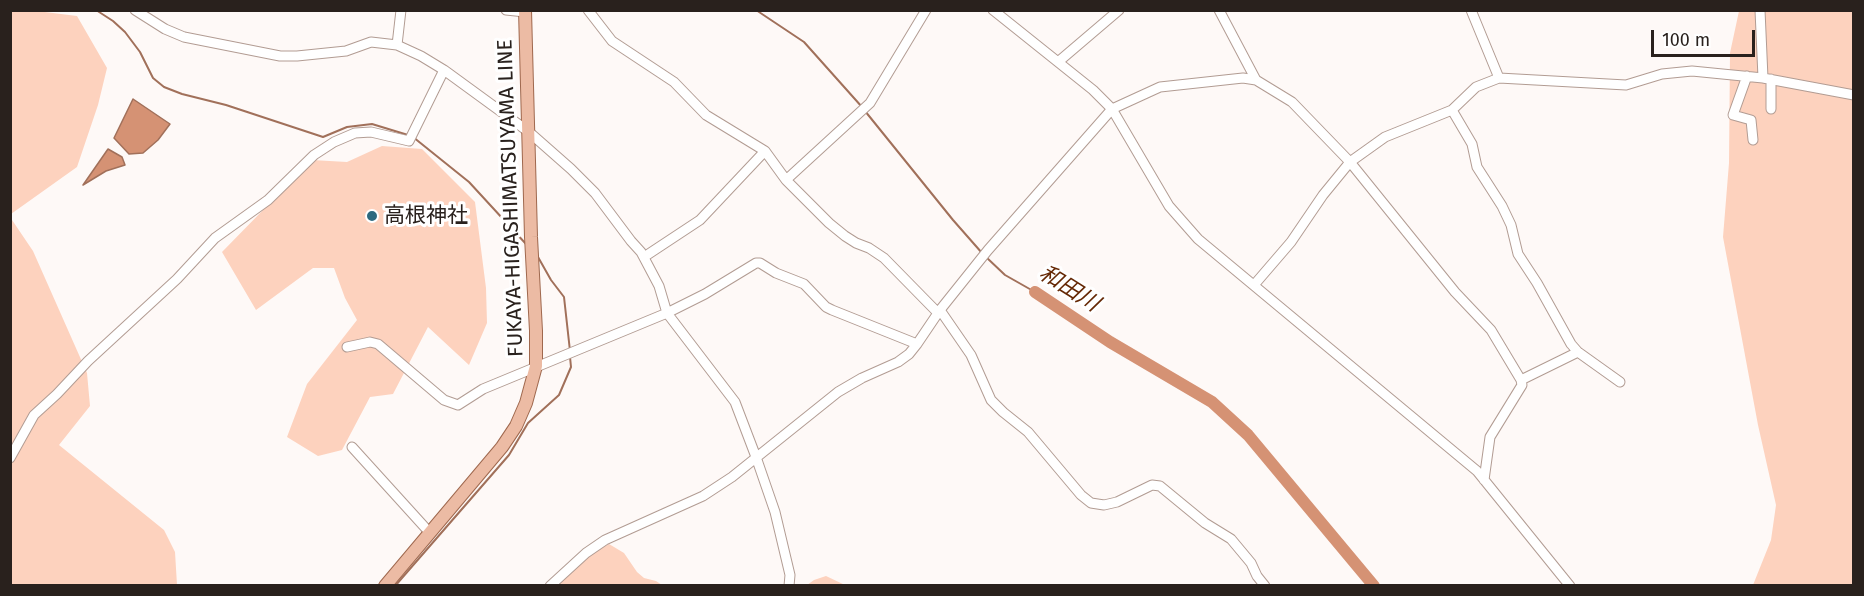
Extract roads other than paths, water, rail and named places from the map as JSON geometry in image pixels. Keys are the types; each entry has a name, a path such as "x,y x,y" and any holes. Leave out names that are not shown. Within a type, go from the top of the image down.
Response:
{"main road":[{"name":"FUKAYA-HIGASHIMATSUYAMA LINE","path":"385,585 502,447 516,426 526,403 536,366 525,11"}],"street":[{"path":"135,10 165,29 184,37 280,56 346,51 371,42 397,45 422,56 444,70 529,132 586,182 644,257 659,286 668,313 735,402 775,512 790,575 789,585"},
{"path":"397,45 401,10"},
{"path":"506,10 525,11"},
{"path":"588,10 612,41 674,82 706,115 765,151 786,180 816,211 845,236 884,258 939,311 971,355 991,400 1028,432 1081,495 1091,503 1104,505 1117,502 1152,485 1160,486 1198,518 1231,539 1251,563 1257,576 1265,585"},
{"path":"786,180 870,103 926,10"},
{"path":"993,10 1093,90 1112,109 1157,187 1175,214 1198,239 1458,454 1484,480 1570,585"},
{"path":"1058,62 1107,14 1119,10"},
{"path":"1219,10 1256,80"},
{"path":"1471,10 1499,78"},
{"path":"1760,10 1771,109"},
{"path":"10,458 34,415 88,361 177,279 215,238 268,200 314,154 355,133 371,132 409,141 444,70"},
{"path":"1254,285 1291,242 1323,195 1350,162 1386,137 1452,110 1476,87 1499,78 1626,85 1662,74 1692,70 1767,79 1854,95"},
{"path":"1747,76 1733,115 1751,120 1753,140"},
{"path":"550,585 586,553 605,540 703,496 732,477 838,392 898,362 909,354 939,311 988,250 1112,109 1160,87 1243,78 1256,80 1292,102 1350,162 1455,292 1491,330 1522,385 1490,437 1484,480"},
{"path":"1452,110 1472,144 1477,167 1506,216 1515,238 1518,254 1571,344 1578,352 1620,382"},
{"path":"644,257 700,220 765,151"},
{"path":"347,347 370,342 378,344 444,400 458,405 483,389 668,313 756,263 804,284 831,310 917,344"},
{"path":"1521,380 1578,352"},
{"path":"352,447 430,533"}],"waterway":[{"path":"96,10 125,32 140,52 153,78 164,87 323,137 347,127 372,124 408,135"},
{"name":"和田川","path":"756,10 804,42 862,107"},
{"name":"和田川","path":"865,111 982,253"},
{"path":"413,137 469,182 526,244"},
{"path":"538,257 564,297 570,351"},
{"name":"和田川","path":"986,257 1005,275 1035,292"},
{"name":"和田川","path":"1035,292 1110,342 1212,402 1248,435 1374,586"},
{"path":"395,586 509,455 528,423 559,395 571,367 570,357"}],"place":[{"name":"高根神社","path":"372,216"}]}
